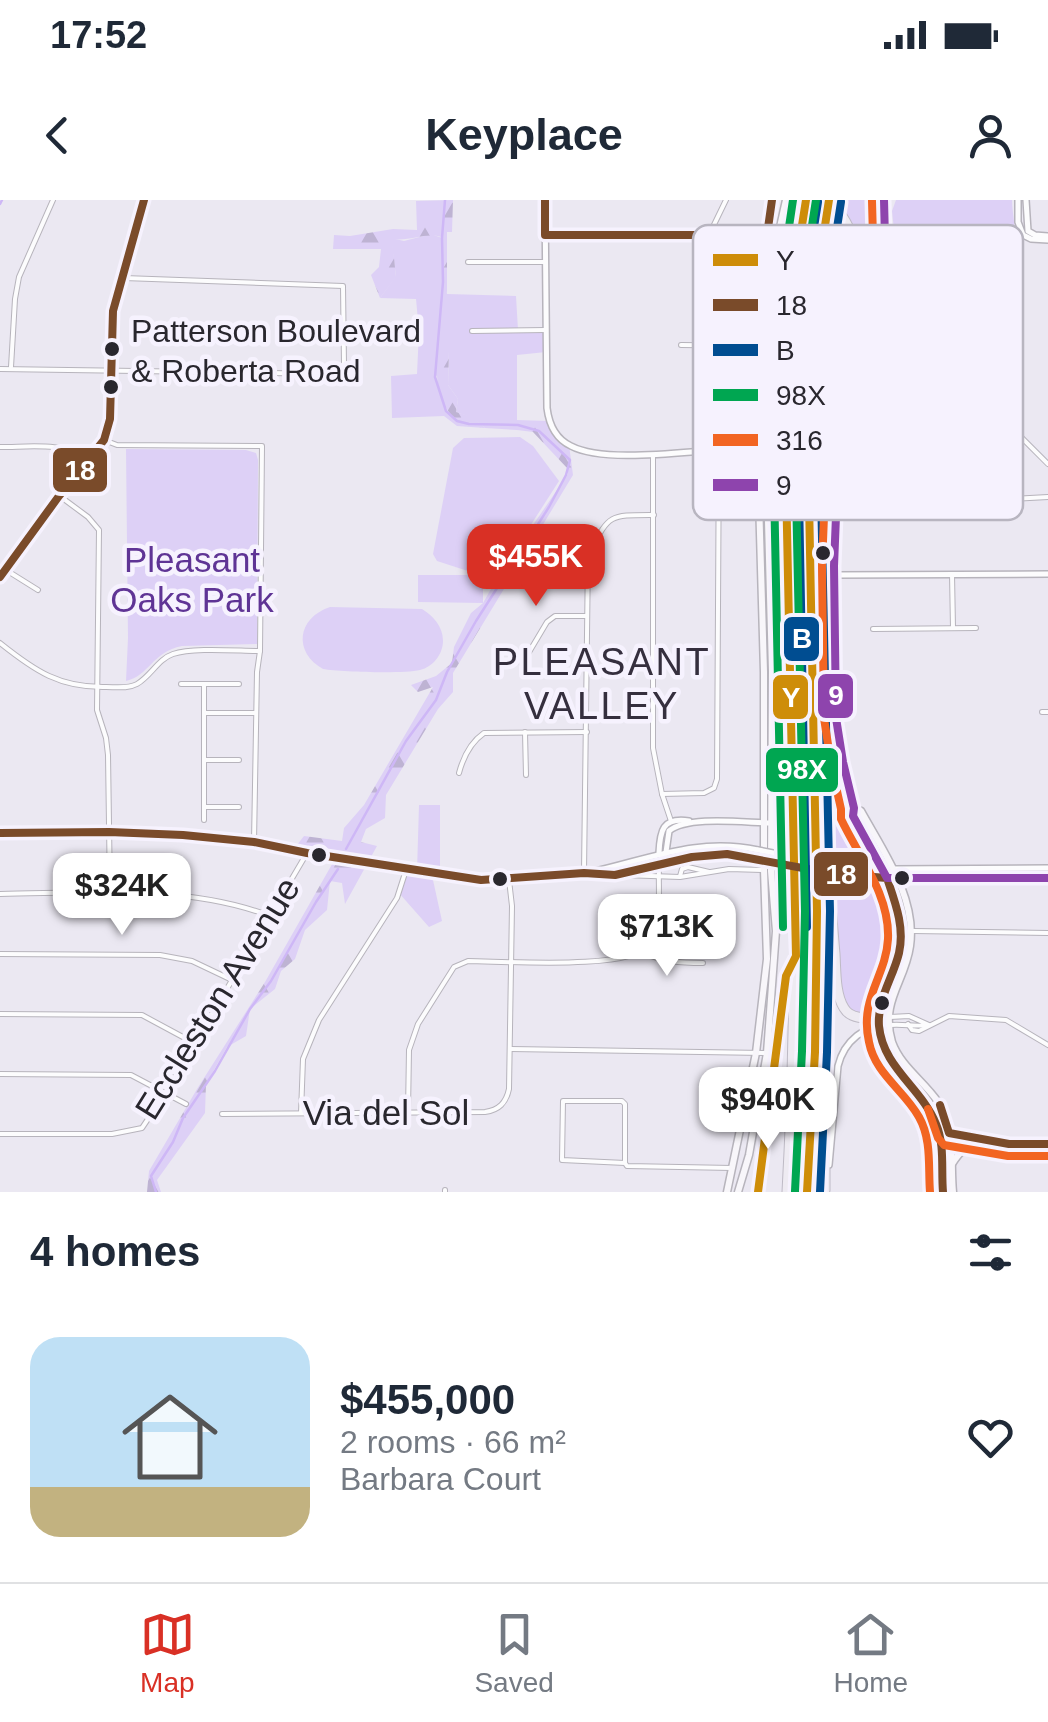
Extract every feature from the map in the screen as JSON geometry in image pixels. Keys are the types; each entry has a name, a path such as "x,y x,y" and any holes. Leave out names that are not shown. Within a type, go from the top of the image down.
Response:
{"highway":[{"path":"782,225 783,200"},
{"path":"802,225 806,200"},
{"path":"810,225 816,200"},
{"path":"829,200 847,225"},
{"path":"825,225 829,200"},
{"path":"787,520 796,956 791,1192"},
{"path":"791,1192 801,1033 803,766 795,520"},
{"path":"807,1192 815,1054 816,795 810,520"},
{"path":"812,550 821,520"},
{"path":"816,795 827,857 842,1004 853,1016 884,1021"},
{"path":"758,1192 786,976 796,956"},
{"path":"815,1054 825,1097 826,1191"}],"main road":[{"path":"768,225 772,200"},
{"path":"779,225 783,200"},
{"path":"884,200 886,225"},
{"path":"759,520 769,823"},
{"path":"727,1192 756,1053 766,958 772,652 769,520"},
{"path":"840,520 835,575 836,718 842,762 853,816 887,878 901,935 898,956 882,993 884,1021 901,1060 940,1105 950,1138 952,1192"},
{"path":"854,808 861,811 898,878 908,914 911,932 906,963 892,996 881,1041 892,1067 928,1106 936,1122 943,1192"},
{"path":"738,1192 749,1155 767,1053 776,931 768,871"},
{"path":"952,1166 962,1150 981,1146"}],"street":[{"path":"11,369 19,277 53,200"},
{"path":"0,578 104,440 110,420 113,312 144,200"},
{"path":"545,200 547,408 553,429 568,445 594,452 693,452"},
{"path":"714,225 726,200"},
{"path":"1018,200 1019,225"},
{"path":"1026,200 1028,230 1048,238"},
{"path":"545,235 693,235"},
{"path":"1023,235 1048,238"},
{"path":"468,262 546,262"},
{"path":"0,369 331,374 344,365 342,286 124,278"},
{"path":"344,329 419,331"},
{"path":"472,330 546,330"},
{"path":"681,346 693,346"},
{"path":"104,440 117,445 262,446 254,842"},
{"path":"1023,440 1048,464"},
{"path":"0,448 63,447 89,458"},
{"path":"654,455 654,748 662,794 672,821"},
{"path":"59,496 88,517 98,530 96,687 97,710 108,755 110,893"},
{"path":"1023,498 1048,497"},
{"path":"584,873 588,555 605,522 618,515 654,515"},
{"path":"662,794 704,793 714,788 717,779 719,520"},
{"path":"6,570 38,590"},
{"path":"952,574 953,628"},
{"path":"835,575 1048,574"},
{"path":"522,664 547,622 555,616 587,616"},
{"path":"873,629 976,628"},
{"path":"0,643 47,677 96,687 138,684 173,654 260,652"},
{"path":"181,684 239,684"},
{"path":"204,684 204,820"},
{"path":"204,713 256,713"},
{"path":"525,732 526,775"},
{"path":"460,773 462,761 484,733 587,732"},
{"path":"204,760 239,760"},
{"path":"204,807 239,807"},
{"path":"672,821 769,823"},
{"path":"662,853 662,832 672,821"},
{"path":"408,1112 408,1050 418,1024 454,967 468,961 610,961 642,952 652,944 657,930 658,866 668,834 676,825 694,822"},
{"path":"0,833 183,835 254,842 307,854 480,880 584,873 717,844 856,868 1048,868"},
{"path":"856,868 867,859 864,841"},
{"name":"Eccleston Avenue","path":"0,1134 112,1134 142,1128 307,854"},
{"path":"615,875 718,854 835,874 887,878 1048,878"},
{"path":"584,873 658,878 680,877 685,868 708,872 737,868 768,871"},
{"path":"300,1113 303,1059 319,1020 397,898 406,870"},
{"name":"Via del Sol","path":"222,1114 485,1112 499,1108 509,1088 509,880"},
{"path":"0,894 110,893 218,900 270,916"},
{"path":"911,932 1048,933"},
{"path":"642,952 676,963 703,963"},
{"path":"0,954 160,956 192,961 232,980"},
{"path":"0,1014 142,1015 194,1043"},
{"path":"826,1191 840,1058 850,1041 884,1021 909,1016 929,1025"},
{"path":"884,1021 919,1027 948,1016 1006,1020 1048,1045"},
{"path":"510,1049 767,1053"},
{"path":"0,1074 131,1075 186,1104"},
{"path":"624,1163 624,1102 564,1101 562,1160 631,1166 732,1168"},
{"path":"940,1140 974,1136 1048,1147"},
{"path":"950,1138 1004,1151 1048,1147"}],"green space":[{"path":"453,200 452,232 447,232 447,294 443,259 433,247 441,237 392,239 396,277 380,298 371,275 379,267 381,249 333,249 334,235 417,230 416,201"},
{"path":"829,200 878,200 880,225 844,225"},
{"path":"896,200 1012,200 1014,225 893,225"},
{"path":"431,234 442,238 447,294 516,296 518,330 546,330 546,352 517,355 517,430 485,428 456,412 458,399 448,385 449,351 436,377 446,411 457,426 444,416 392,418 391,376 417,374 419,331 416,299 380,298 396,276 391,238 404,241"},
{"path":"439,335 449,351 448,385 458,399 456,412 473,417 485,428 457,426 443,402 437,370"},
{"path":"516,420 549,421 569,445 573,475 453,673 453,692 438,709 386,795 385,818 366,829 361,842 377,846 345,904 342,883 330,881 327,910 305,930 295,959 281,971 275,989 250,1009 246,1036 227,1047 206,1084 205,1113 157,1180 161,1192 147,1192 149,1171 335,859 293,850 304,836 342,841 344,828 364,805 433,687 418,692 411,685 436,676 452,663 454,647 471,613 483,603 568,474 567,468 533,432 517,430"},
{"path":"520,437 533,446 559,481 500,573 474,573 437,561 433,554 453,448 464,438"},
{"name":"Pleasant Oaks Park","path":"126,449 256,453 257,644 182,646 164,653 126,681"},
{"path":"821,520 830,520 826,547 830,568 830,714 839,790 848,823 862,851 861,856 853,859 833,857"},
{"path":"418,575 483,575 483,603 418,602"},
{"path":"330,607 422,609 439,626 443,636 441,651 433,663 420,670 323,669 307,654 303,636 311,619"},
{"path":"419,805 440,805 440,875 433,880 442,921 429,927 399,893 406,870 417,871"},
{"path":"834,880 880,886 890,913 890,946 867,1014 851,1010 843,996 836,945"}],"waterway":[{"path":"0,204 2,200"},
{"path":"346,849 406,741 436,700 476,621 549,507 570,460 539,431 518,425 469,424 457,421 446,411 435,377 445,200"},
{"path":"156,1192 151,1176 183,1118 338,869"}],"transit line":[{"name":"18","path":"0,577 104,440 110,419 113,311 144,200"},
{"name":"18","path":"545,200 545,235 693,235"},
{"name":"18","path":"768,225 772,200"},
{"name":"98X","path":"789,225 793,200"},
{"name":"Y","path":"802,225 806,200"},
{"name":"98X","path":"812,225 816,200"},
{"name":"Y","path":"825,225 829,200"},
{"name":"9","path":"884,200 885,225"},
{"name":"316","path":"872,201 873,225"},
{"name":"B","path":"814,225 818,202"},
{"name":"B","path":"837,225 841,202"},
{"name":"98X","path":"775,520 783,927"},
{"name":"Y","path":"758,1192 786,976 796,956 787,520"},
{"name":"98X","path":"795,1191 805,911 797,520"},
{"name":"B","path":"799,520 807,927"},
{"name":"Y","path":"807,1192 815,1052 817,911 809,520"},
{"name":"B","path":"820,1192 830,911 822,520"},
{"name":"316","path":"824,520 824,718 831,764 841,819 879,892 887,923 886,953 867,1013 869,1042 877,1063 913,1107 923,1126 928,1144 930,1192"},
{"name":"9","path":"836,520 836,718 853,816 887,878 1048,878"},
{"name":"18","path":"0,833 183,835 254,842 481,880 584,873 615,875 692,857 727,854 835,874 887,878 901,943 880,1007 879,1026 887,1054 936,1124 942,1149 943,1192"},
{"name":"18","path":"940,1105 949,1133 1009,1144 1048,1144"},
{"name":"316","path":"928,1109 944,1145 1008,1156 1048,1156"}],"place":[{"name":"Patterson Boulevard & Roberta Road","path":"112,349"}],"district":[{"name":"PLEASANT VALLEY","path":"602,684"}]}
